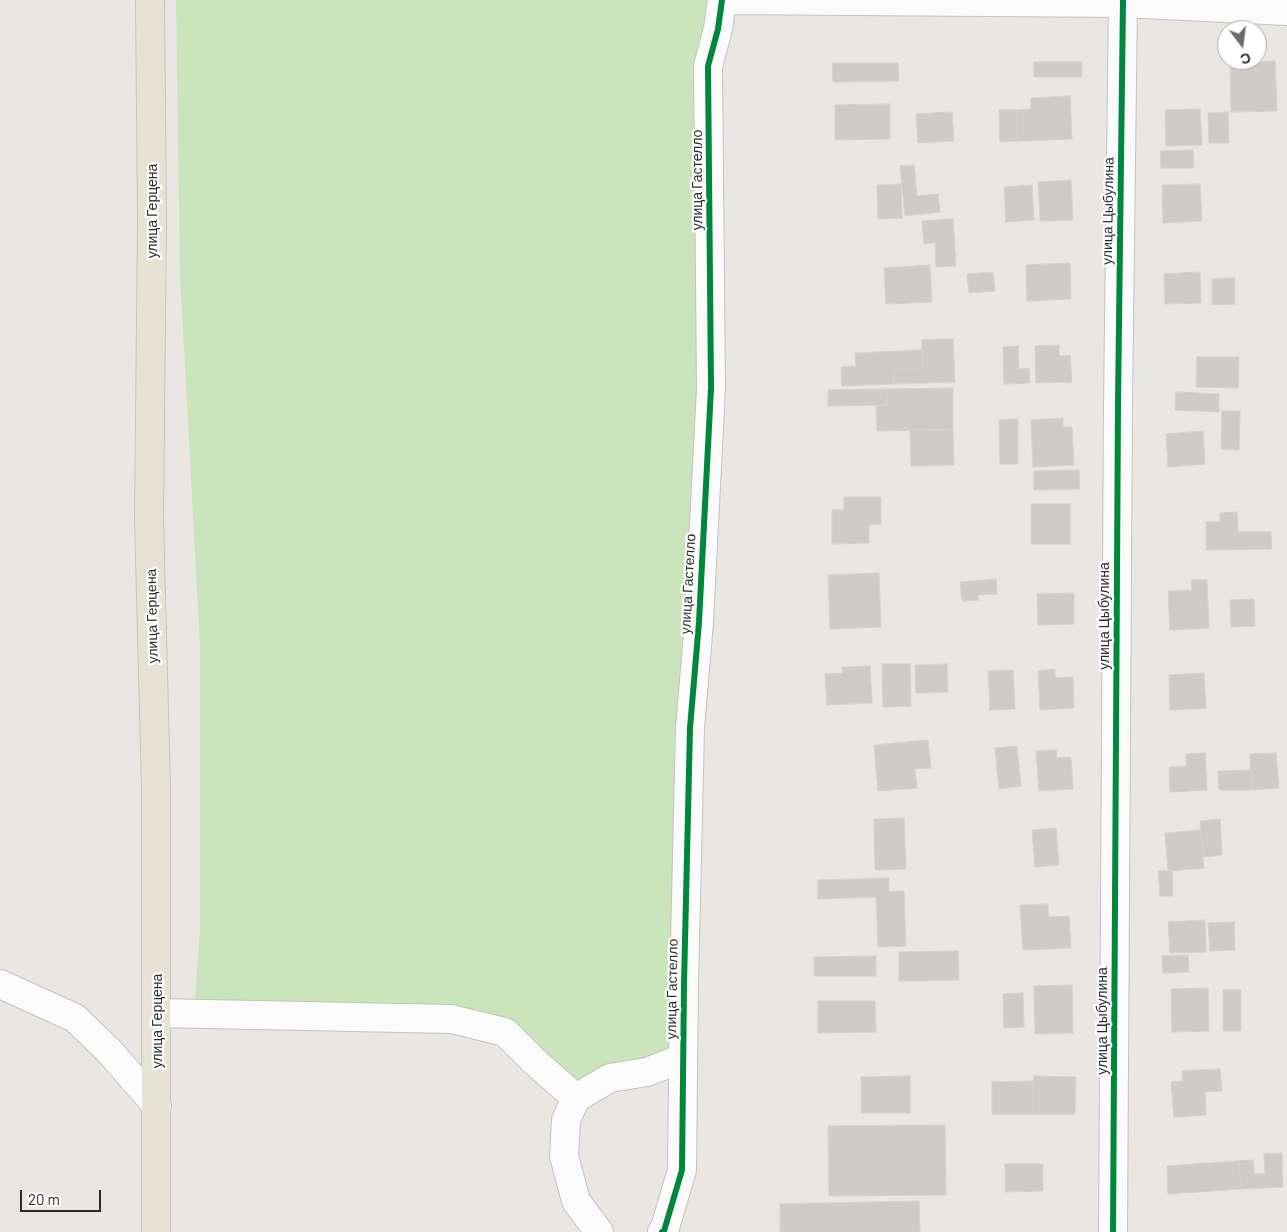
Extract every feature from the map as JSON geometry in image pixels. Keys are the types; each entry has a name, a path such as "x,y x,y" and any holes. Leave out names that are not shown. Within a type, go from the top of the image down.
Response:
{"main road":[{"name":"улица Герцена","path":"150,0 152,230 150,519 156,788 156,1232"}],"street":[{"path":"722,0 1123,2 1287,11"},
{"name":"улица Гастелло","path":"662,1232 664,1231 682,1170 690,728 699,622 711,388 708,66 718,29 722,0"},
{"name":"улица Цыбулина","path":"1113,1232 1118,404 1123,2"},
{"path":"0,984 75,1018 110,1052 156,1106"},
{"path":"156,1013 451,1020 505,1032 536,1063 576,1098"},
{"path":"599,1232 576,1201 564,1156 566,1120 576,1098 610,1078 647,1072 683,1058"}],"green space":[{"path":"176,0 722,0 683,1058 576,1098 505,1032 194,1014 200,929 200,644 180,275"}],"building":[{"path":"1267,61 1275,61 1277,111 1231,112 1230,70 1267,70"},
{"path":"1034,62 1082,62 1082,77 1034,77"},
{"path":"832,63 898,63 899,81 833,82"},
{"path":"1070,96 1072,139 1017,141 1016,110 1031,109 1031,98"},
{"path":"890,104 890,139 835,140 835,105"},
{"path":"1200,109 1202,145 1166,146 1165,110"},
{"path":"999,110 1016,110 1017,141 1000,142"},
{"path":"952,112 954,141 918,143 916,114"},
{"path":"1228,112 1229,143 1209,143 1208,113"},
{"path":"1193,150 1194,168 1161,168 1160,151"},
{"path":"914,165 917,196 938,194 940,212 905,216 900,166"},
{"path":"1071,180 1073,220 1040,221 1038,182"},
{"path":"901,184 902,218 878,219 877,185"},
{"path":"1200,184 1202,221 1163,223 1162,185"},
{"path":"1032,185 1034,220 1006,222 1004,187"},
{"path":"953,219 956,266 936,267 935,243 924,244 922,221"},
{"path":"1070,263 1071,299 1027,301 1026,265"},
{"path":"930,265 932,302 886,304 884,268"},
{"path":"993,272 995,291 969,293 967,274"},
{"path":"1200,272 1201,303 1165,304 1164,274"},
{"path":"1235,278 1235,304 1212,305 1212,279"},
{"path":"953,339 955,382 894,384 894,370 922,369 922,340"},
{"path":"1059,345 1059,356 1070,355 1072,382 1036,383 1035,346"},
{"path":"1018,346 1019,369 1029,368 1030,383 1004,384 1003,347"},
{"path":"922,350 922,369 894,370 894,384 842,386 841,367 856,366 855,353"},
{"path":"1197,357 1239,357 1238,388 1196,387"},
{"path":"953,388 953,430 877,431 876,406 887,405 887,389"},
{"path":"887,389 887,405 828,406 828,390"},
{"path":"1176,392 1219,394 1219,412 1175,410"},
{"path":"1222,411 1240,411 1239,450 1221,449"},
{"path":"1063,418 1063,427 1072,427 1074,465 1033,467 1031,420"},
{"path":"1018,419 1018,464 1000,464 999,420"},
{"path":"910,430 953,430 954,465 911,466"},
{"path":"1203,431 1205,464 1168,467 1166,434"},
{"path":"1079,470 1080,489 1034,490 1034,471"},
{"path":"844,497 881,497 881,524 869,525 869,543 832,544 832,510 844,510"},
{"path":"1031,504 1070,504 1070,544 1031,544"},
{"path":"1237,512 1238,532 1271,532 1272,549 1206,550 1206,522 1220,522 1220,513"},
{"path":"879,573 881,627 830,629 828,575"},
{"path":"996,579 997,594 978,595 979,600 962,601 960,582"},
{"path":"1191,580 1207,580 1209,628 1170,630 1168,591 1192,590"},
{"path":"1074,593 1074,624 1038,625 1037,594"},
{"path":"1254,599 1255,626 1231,627 1230,600"},
{"path":"882,664 910,664 911,706 883,707"},
{"path":"947,664 948,692 916,693 915,665"},
{"path":"870,666 872,703 827,705 825,674 843,673 842,667"},
{"path":"1055,669 1055,678 1073,677 1074,708 1040,710 1038,671"},
{"path":"1013,670 1015,709 990,710 988,671"},
{"path":"1204,673 1206,708 1170,710 1169,675"},
{"path":"928,740 931,768 915,769 917,788 878,791 874,745"},
{"path":"1017,746 1021,786 999,789 995,748"},
{"path":"1056,750 1057,758 1071,757 1073,789 1039,791 1036,751"},
{"path":"1205,753 1207,790 1170,792 1169,767 1187,766 1186,754"},
{"path":"1276,753 1279,788 1252,790 1250,754"},
{"path":"1251,770 1252,790 1219,790 1218,771"},
{"path":"904,818 906,869 875,870 874,819"},
{"path":"1220,819 1222,855 1203,857 1200,821"},
{"path":"1056,828 1059,865 1035,867 1032,830"},
{"path":"1201,830 1204,868 1168,871 1165,833"},
{"path":"1172,870 1173,896 1160,896 1158,871"},
{"path":"889,878 889,892 904,891 906,946 878,947 876,897 818,899 818,880"},
{"path":"1048,904 1048,917 1069,916 1071,948 1023,950 1020,905"},
{"path":"1205,920 1206,952 1170,953 1168,922"},
{"path":"1234,922 1235,950 1210,951 1208,923"},
{"path":"958,951 959,980 899,981 899,952"},
{"path":"1188,955 1189,972 1163,973 1162,956"},
{"path":"876,956 876,976 814,976 814,957"},
{"path":"1072,985 1073,1033 1035,1034 1034,986"},
{"path":"1208,988 1209,1031 1172,1032 1171,989"},
{"path":"1223,990 1241,990 1241,1031 1223,1031"},
{"path":"1023,993 1024,1027 1004,1028 1003,994"},
{"path":"818,1001 875,1001 876,1032 818,1033"},
{"path":"1220,1069 1222,1091 1205,1092 1206,1115 1174,1117 1171,1082 1183,1081 1182,1071"},
{"path":"910,1076 910,1113 861,1113 861,1077"},
{"path":"1034,1076 1076,1077 1075,1114 1033,1114"},
{"path":"1033,1081 1033,1114 992,1114 992,1082"},
{"path":"945,1125 946,1195 829,1196 828,1126"},
{"path":"1282,1153 1283,1187 1241,1189 1239,1161 1253,1160 1254,1174 1265,1174 1264,1154"},
{"path":"1239,1161 1241,1189 1168,1194 1167,1166"},
{"path":"1005,1164 1043,1164 1043,1191 1005,1192"},
{"path":"919,1201 920,1232 780,1232 780,1204"}],"cycle path":[{"path":"662,1232 664,1231 682,1170 690,728 699,622 711,388 708,66 718,29 722,0"},
{"path":"1113,1232 1118,404 1123,0"}]}
